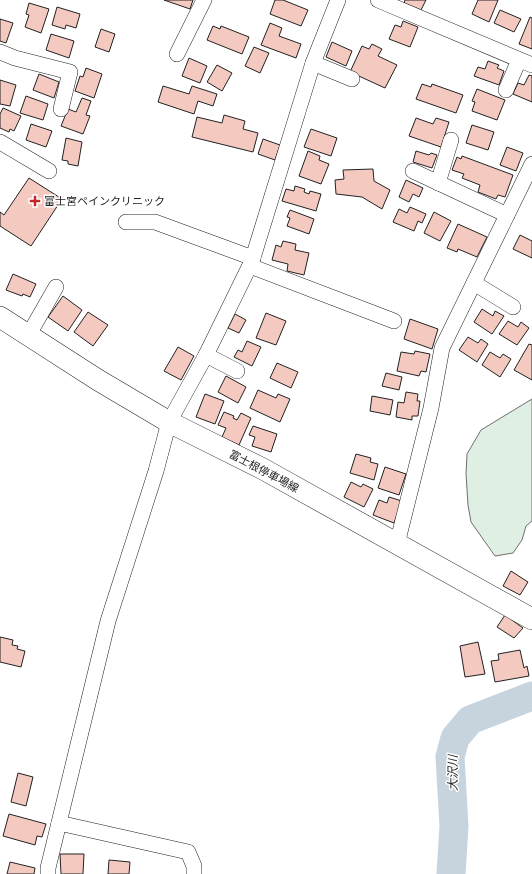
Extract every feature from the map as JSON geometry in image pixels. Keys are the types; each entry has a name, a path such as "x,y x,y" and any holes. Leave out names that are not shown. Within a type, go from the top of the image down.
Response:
{"main road":[{"name":"富士根停車場線","path":"0,317 98,380 169,422 263,469 532,619"}],"street":[{"path":"177,54 204,0"},
{"path":"48,874 48,868 108,621 156,471 169,422 206,355 252,262 313,63 338,0"},
{"path":"378,0 526,62 506,90"},
{"path":"0,52 15,58 70,72 61,108"},
{"path":"313,63 352,79"},
{"path":"438,183 451,140"},
{"path":"0,142 49,171"},
{"path":"397,544 431,408 442,348 532,164"},
{"path":"413,171 507,215"},
{"path":"126,222 156,222 394,321"},
{"path":"474,283 513,307"},
{"path":"28,336 56,287"},
{"path":"206,355 237,371"},
{"path":"59,823 188,852 194,866 194,874"}],"green space":[{"path":"532,399 532,521 526,526 522,540 513,553 495,556 471,522 468,505 466,474 467,454 481,430"}],"building":[{"path":"164,0 193,0 190,9"},
{"path":"275,0 283,0 308,10 301,26 270,14"},
{"path":"405,0 426,0 421,10 404,3"},
{"path":"478,0 498,0 489,22 472,14"},
{"path":"29,3 49,9 41,33 25,27 29,15 26,14"},
{"path":"57,7 80,14 76,28 66,25 65,29 52,25"},
{"path":"500,10 521,19 514,32 494,23"},
{"path":"530,17 532,18 532,49 519,44"},
{"path":"0,19 13,23 6,43 0,41"},
{"path":"403,21 418,27 410,47 389,39 395,25 401,27"},
{"path":"270,23 282,28 279,36 301,44 296,58 261,45"},
{"path":"213,26 220,29 221,26 249,37 242,54 207,40"},
{"path":"101,29 115,34 109,52 95,47"},
{"path":"51,34 74,41 69,58 46,50"},
{"path":"332,42 352,51 346,66 326,57"},
{"path":"372,44 382,49 378,56 397,65 385,88 350,72 362,46 369,49"},
{"path":"254,47 269,53 260,73 245,66"},
{"path":"189,58 207,66 200,83 182,76"},
{"path":"488,61 499,65 497,68 504,71 499,85 474,76 478,67 485,69"},
{"path":"217,65 232,73 222,91 207,82"},
{"path":"86,68 102,74 94,98 75,91 80,76 83,77"},
{"path":"39,74 59,82 54,98 33,90"},
{"path":"529,75 532,76 532,102 513,94 518,83 524,85"},
{"path":"0,80 16,85 10,106 0,104"},
{"path":"422,84 431,87 432,84 463,95 456,113 416,99"},
{"path":"163,86 189,94 192,86 217,94 213,106 198,101 194,114 158,102"},
{"path":"477,89 505,100 497,120 472,111 475,102 472,101"},
{"path":"26,96 48,104 43,120 20,113"},
{"path":"82,98 91,101 86,115 90,116 83,134 61,126 68,109 76,112"},
{"path":"3,108 21,116 14,131 10,129 9,132 0,128 0,114"},
{"path":"224,115 245,121 243,129 258,133 253,152 192,137 197,117 222,123"},
{"path":"416,118 433,124 436,118 449,122 441,147 409,136"},
{"path":"31,124 52,131 46,147 26,140"},
{"path":"472,125 494,132 488,150 466,143"},
{"path":"311,129 337,138 331,156 304,147"},
{"path":"66,138 82,142 78,166 68,164 68,161 62,160"},
{"path":"263,139 280,145 275,160 258,154"},
{"path":"507,147 523,153 516,171 500,165"},
{"path":"308,151 320,156 319,160 329,164 321,184 299,176"},
{"path":"416,151 429,155 431,153 437,155 432,168 413,162"},
{"path":"462,156 513,175 505,197 498,195 496,199 478,192 480,185 462,178 464,174 452,170 457,157 461,159"},
{"path":"373,169 374,181 390,190 382,209 362,197 336,194 335,180 344,179 343,170"},
{"path":"29,178 62,199 31,246 0,226 0,212 4,215"},
{"path":"406,180 423,188 419,197 413,194 409,202 399,197"},
{"path":"295,186 305,189 304,192 309,194 310,191 321,194 316,211 282,201 286,189 294,191"},
{"path":"410,207 426,214 422,223 418,221 414,231 393,222 399,209 407,213"},
{"path":"290,210 314,219 309,234 287,226 290,218 287,217"},
{"path":"434,212 451,221 440,241 424,233"},
{"path":"458,224 487,237 477,257 458,249 457,252 447,248"},
{"path":"520,235 532,241 532,258 513,249"},
{"path":"283,241 296,244 295,250 309,253 304,275 287,271 288,264 272,260 276,245 281,247"},
{"path":"13,274 36,284 30,297 23,294 22,296 6,290"},
{"path":"63,296 82,310 68,331 48,317"},
{"path":"482,309 493,316 495,311 504,316 492,334 474,322"},
{"path":"88,312 108,325 93,346 74,332"},
{"path":"266,313 286,321 276,345 256,338"},
{"path":"235,314 246,320 239,333 228,328"},
{"path":"410,319 438,329 432,349 404,339"},
{"path":"508,321 518,327 521,322 529,328 517,345 499,334"},
{"path":"468,337 478,343 481,339 488,344 477,362 459,350"},
{"path":"247,341 261,347 252,366 234,357 238,350 242,352"},
{"path":"529,344 532,345 532,380 514,370"},
{"path":"178,347 194,356 181,380 164,371"},
{"path":"415,351 430,354 426,372 421,371 419,376 397,371 401,352 414,354"},
{"path":"490,352 500,358 503,354 511,359 500,377 482,365"},
{"path":"277,363 298,372 291,388 270,378"},
{"path":"386,373 402,377 399,390 382,386"},
{"path":"226,376 246,387 238,403 218,392"},
{"path":"258,390 276,398 278,394 290,399 280,422 250,408"},
{"path":"406,392 418,394 417,401 420,401 418,416 412,416 412,420 396,417 398,402 404,403"},
{"path":"205,394 224,401 215,424 196,417"},
{"path":"372,396 393,400 390,415 370,411"},
{"path":"224,412 234,416 233,418 237,420 241,413 251,418 239,445 222,437 226,428 218,425"},
{"path":"253,426 277,434 271,452 252,446 255,437 249,435"},
{"path":"356,454 371,458 370,462 378,464 374,480 350,473"},
{"path":"385,467 406,474 399,495 378,488"},
{"path":"351,482 361,487 363,484 373,489 364,507 344,497"},
{"path":"389,497 402,501 394,523 373,515 379,500 387,503"},
{"path":"511,571 528,582 520,595 503,586"},
{"path":"505,615 523,628 514,638 497,627"},
{"path":"0,637 13,640 12,645 18,646 17,649 25,651 21,667 0,662"},
{"path":"478,642 485,674 465,677 460,646"},
{"path":"520,650 524,668 527,666 529,676 495,682 491,661 499,660 498,654"},
{"path":"18,773 33,777 26,806 11,802"},
{"path":"9,814 46,824 42,837 37,836 35,845 3,836"},
{"path":"60,854 84,854 83,874 61,874"},
{"path":"109,860 130,862 129,874 108,874"},
{"path":"10,862 35,868 34,874 7,874"}],"waterway":[{"name":"大沢川","path":"451,874 454,826 450,757 455,738 470,720 532,696"}],"place":[{"name":"富士宮ペインクリニック","path":"35,201"}]}
